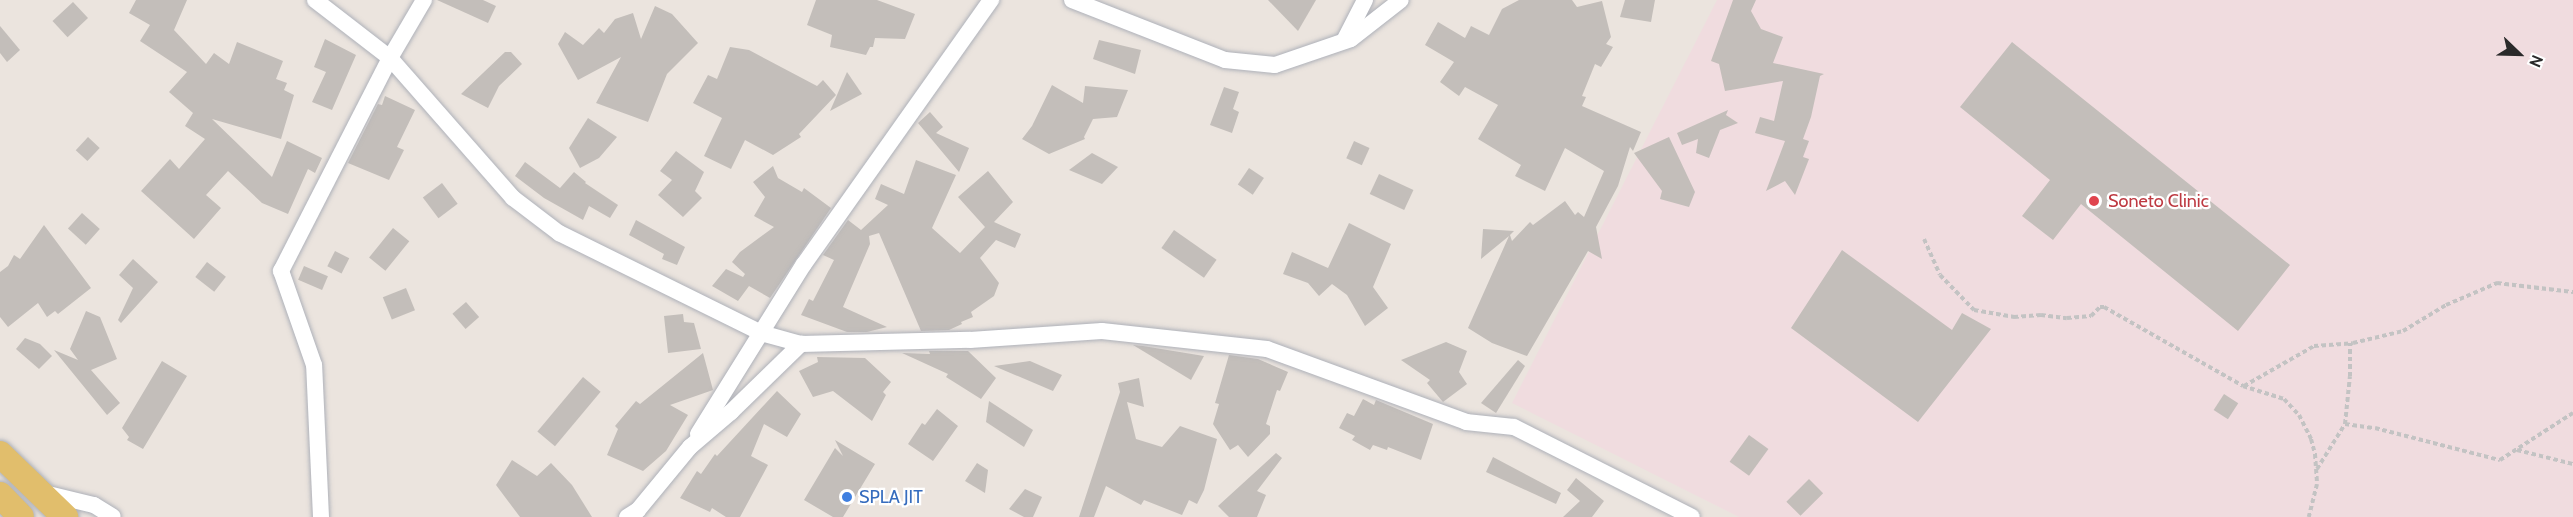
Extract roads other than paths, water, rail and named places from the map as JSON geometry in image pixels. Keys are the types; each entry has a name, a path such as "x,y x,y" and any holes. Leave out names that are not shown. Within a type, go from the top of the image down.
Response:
{"main road":[{"path":"0,454 65,517"}],"street":[{"path":"315,0 390,58 513,198 559,233 761,333 801,344 970,340 1102,331 1267,349 1467,423 1514,427 1692,517"},
{"path":"321,517 314,365 281,271 390,58 424,0"},
{"path":"636,515 690,447 804,264 991,0"},
{"path":"1072,0 1225,60 1275,65 1344,42 1401,0"},
{"path":"1344,42 1365,0"},
{"path":"690,447 731,412 801,344"},
{"path":"40,492 94,505 113,517"}],"place":[{"name":"Soneto Clinic","path":"2094,201"},
{"name":"SPLA JIT","path":"847,497"}]}
